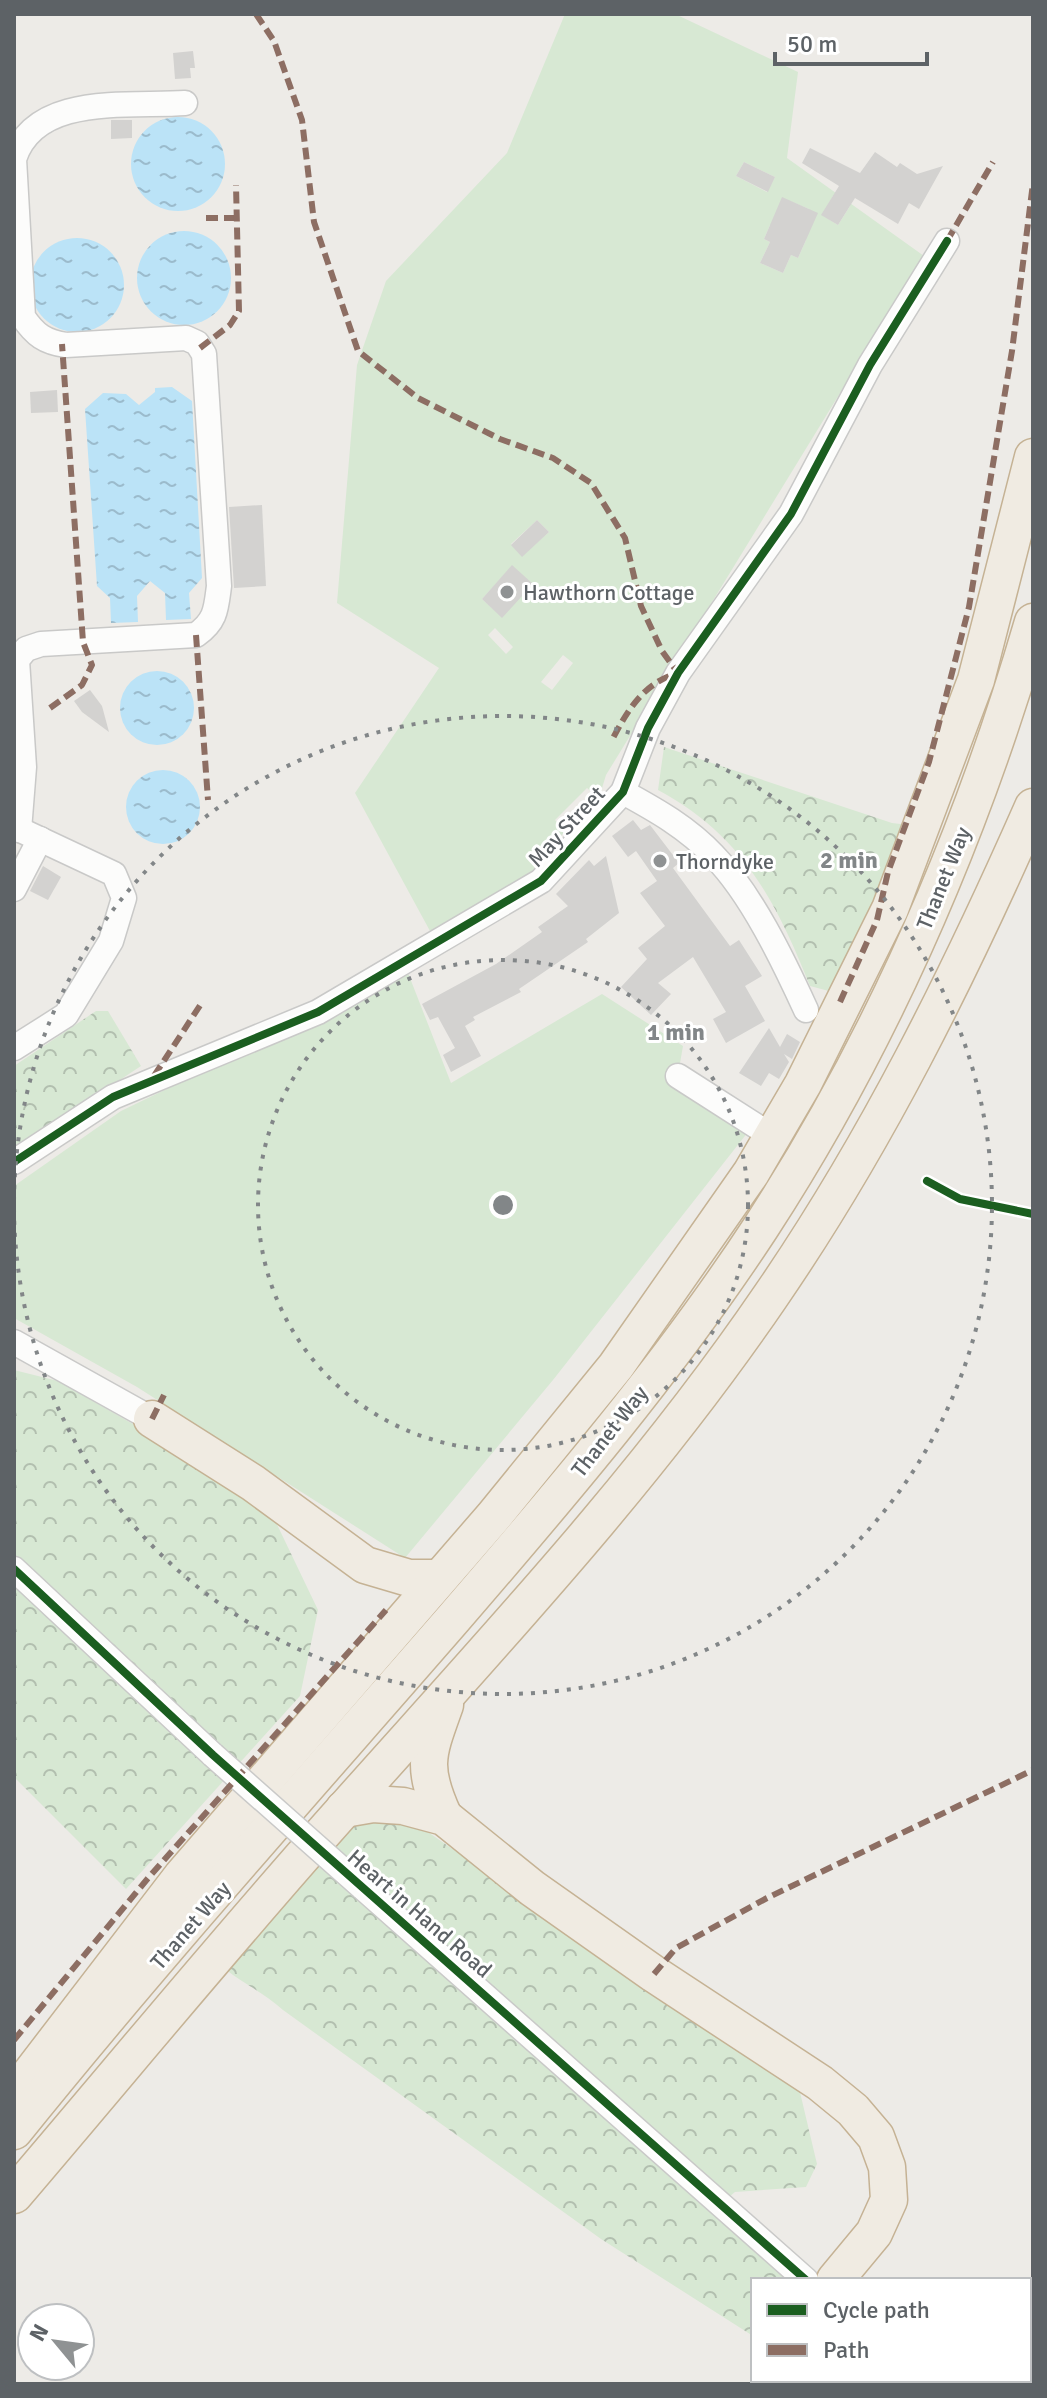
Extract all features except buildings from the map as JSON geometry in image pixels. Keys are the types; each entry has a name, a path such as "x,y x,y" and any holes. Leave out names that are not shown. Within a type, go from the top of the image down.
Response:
{"highway":[{"path":"14,2095 182,1876 439,1578 616,1366 694,1259 772,1136 803,1084 883,923 935,791 976,680 1033,457"},
{"name":"Thanet Way","path":"14,2131 525,1536 689,1328 761,1226 903,973 992,756 1033,622"},
{"name":"Thanet Way","path":"14,2195 344,1809 519,1615 710,1382 842,1187 905,1077 983,920 1033,807"},
{"path":"152,1419 253,1483 365,1565 409,1578 439,1578"},
{"path":"365,1565 386,1610 387,1638"},
{"path":"444,1817 429,1785 427,1765 450,1692"},
{"path":"344,1809 373,1804 403,1806 444,1817 532,1888 617,1949 820,2083 869,2128 876,2137 887,2167 889,2200 874,2233 837,2278"}],"street":[{"path":"14,889 25,832 17,660 26,649 41,644 196,635 209,626 216,615 219,586 204,354 197,343 186,338 66,345 48,343 32,332 23,317 14,159 20,141 34,125 54,114 185,103"},
{"name":"May Street","path":"14,1162 113,1097 318,1012 541,881 623,792 648,728 678,673 791,514 870,365 947,241"},
{"path":"623,792 676,822 716,857 765,932 806,1010"},
{"path":"20,1036 66,1015 111,941 124,898 114,874 25,832"},
{"path":"678,1076 772,1136"},
{"path":"14,1342 152,1419"},
{"name":"Heart in Hand Road","path":"14,1569 213,1755 804,2278"}],"green space":[{"path":"565,14 675,14 798,72 787,158 924,256 606,775 599,798 587,788 555,820 565,831 528,876 430,931 355,793 439,668 337,603 357,365 386,281 507,153","holes":["744,162 775,177 767,192 736,176","833,196 850,206 838,225 822,215","790,201 809,209 797,236 806,240 798,258 791,255 783,273 760,263 770,242 764,239 770,225 778,228","537,520 549,532 522,556 511,544","512,566 502,617 482,599","495,628 513,647 506,654 488,635","563,655 573,663 552,690 541,682"]},
{"path":"664,747 892,823 909,825 840,994 810,986 769,898 734,849 687,808 658,790"},
{"path":"408,973 451,1083 602,994 683,1046 676,1086 748,1132 553,1380 405,1558 137,1387 14,1318 14,1186 121,1111"},
{"path":"96,1011 108,1011 141,1066 14,1150 14,1066"},
{"path":"14,1370 58,1381 145,1431 272,1514 318,1610 300,1696 126,1889 14,1777"},
{"path":"365,1812 409,1819 799,2088 817,2164 806,2187 735,2192 712,2211 788,2278 751,2278 751,2335 601,2239 225,1969"},
{"path":"826,2382 893,2384 829,2384"}],"water":[{"path":"178,117 196,121 211,131 221,146 225,164 221,182 211,197 196,207 178,211 160,207 145,197 135,182 131,164 135,146 145,131 160,121"},
{"path":"184,231 202,235 217,245 227,260 231,278 227,296 217,311 202,321 184,325 166,321 151,311 141,296 137,278 141,260 151,245 166,235"},
{"path":"77,238 95,242 110,252 120,267 124,285 120,303 110,318 95,328 77,332 59,328 44,318 34,303 30,285 34,267 44,252 59,242"},
{"path":"172,387 192,401 202,578 189,593 191,619 166,620 165,593 150,581 137,596 138,622 111,623 110,598 97,586 85,409 103,393 126,394 139,405 155,392 155,388"},
{"path":"150,671 164,671 178,677 188,687 194,708 188,729 178,739 164,745 150,745 136,739 126,729 120,715 120,701 126,687 136,677"},
{"path":"156,770 170,770 184,776 194,786 200,807 194,828 184,838 170,844 156,844 142,838 132,828 126,814 126,800 132,786 142,776"}],"marked path":[{"path":"256,14 274,41 302,120 314,222 358,351 418,398 500,439 553,458 591,483 625,538 641,606 662,651 678,673 655,684 637,700 611,742"},
{"path":"947,241 993,162"},
{"path":"840,1002 877,920 888,872 929,762 969,607 1012,351 1033,183"},
{"path":"200,348 230,325 239,311 236,185"},
{"path":"206,218 238,218"},
{"path":"50,708 82,685 92,665 83,642 62,344"},
{"path":"196,635 208,800"},
{"path":"154,1076 201,1004"},
{"path":"152,1419 164,1395"},
{"path":"14,2040 149,1877 386,1610"},
{"path":"654,1974 676,1948 767,1898 1033,1770"}],"cycle path":[{"path":"14,1162 113,1097 318,1012 541,881 623,792 648,728 678,673 791,514 870,365 947,241"},
{"path":"927,1181 960,1199 1033,1214"},
{"path":"14,1569 213,1755 804,2278"}],"place":[{"name":"Hawthorn Cottage","path":"507,592"},
{"name":"Thorndyke","path":"660,861"}]}
